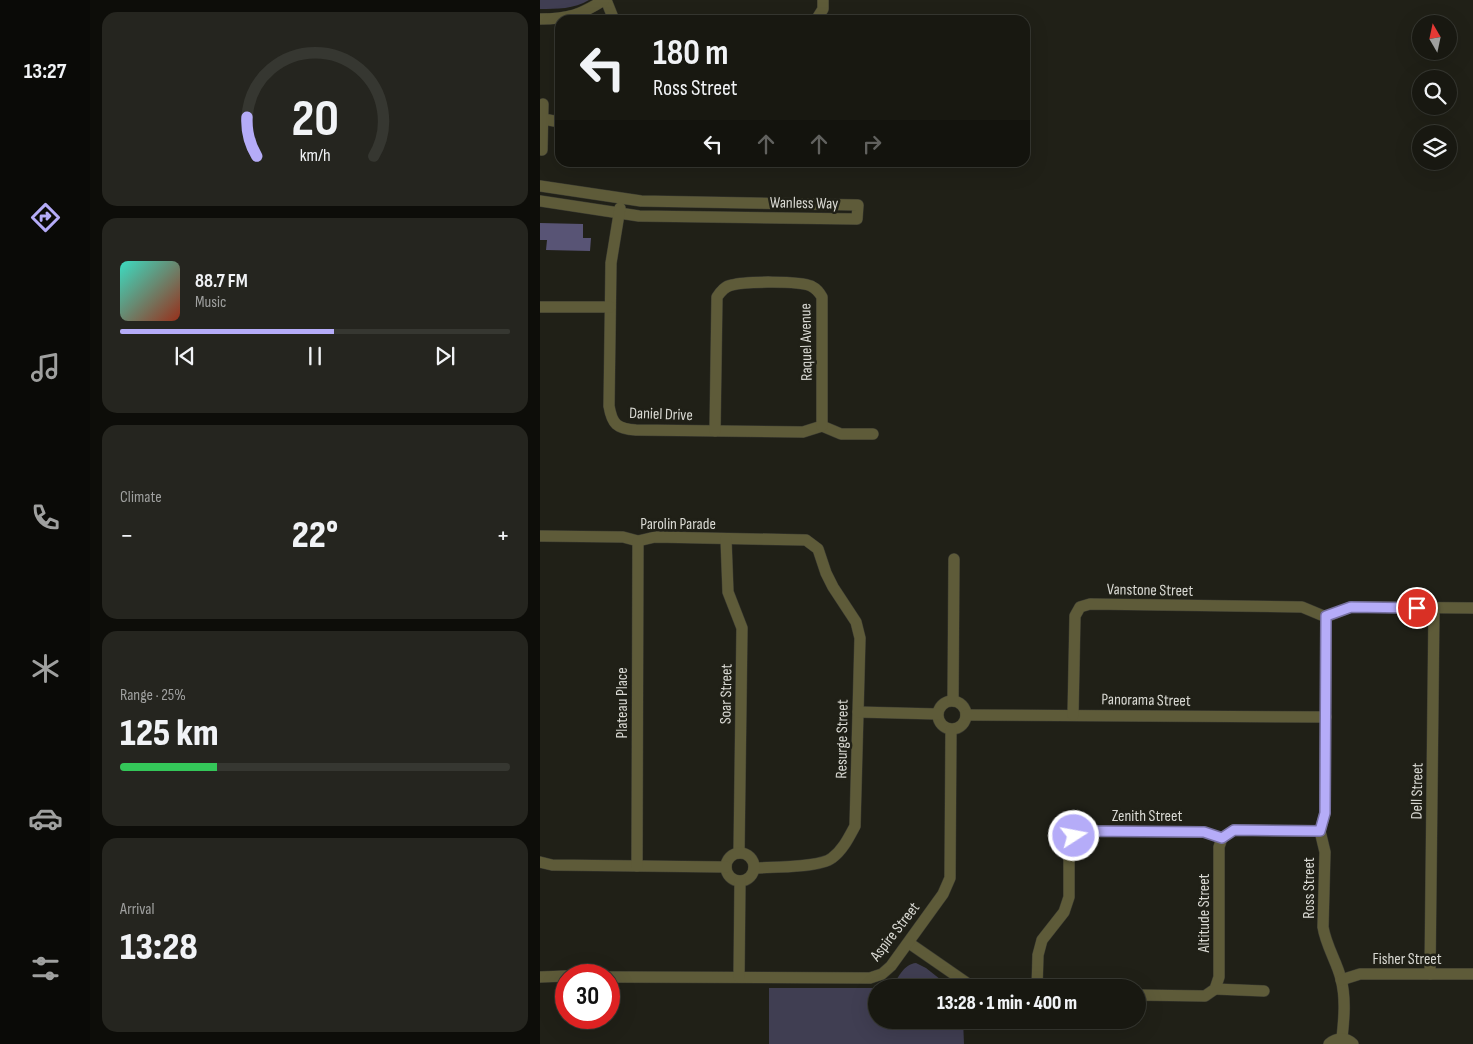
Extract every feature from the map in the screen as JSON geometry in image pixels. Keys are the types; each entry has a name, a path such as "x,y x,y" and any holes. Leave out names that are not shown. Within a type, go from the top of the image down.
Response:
{"street":[{"path":"577,15 605,0 612,15"},
{"path":"819,15 823,9 823,0"},
{"path":"540,19 555,19"},
{"path":"542,150 543,104"},
{"path":"543,120 555,121"},
{"name":"Wanless Way","path":"540,186 641,201 858,205 857,219 639,216 540,201"},
{"name":"Daniel Drive","path":"621,198 611,263 610,307 609,406 610,417 616,425 624,429 636,430 804,432 822,426"},
{"name":"Raquel Avenue","path":"715,431 717,297 722,289 730,285 741,284 799,283 809,285 817,290 822,297 822,426"},
{"path":"540,307 610,307"},
{"path":"822,426 841,434 873,434"},
{"name":"Parolin Parade","path":"540,536 623,537 638,541 654,537 806,540 815,545"},
{"name":"Soar Street","path":"726,539 728,592 742,628 738,853"},
{"name":"Plateau Place","path":"637,866 638,541"},
{"name":"Resurge Street","path":"754,868 817,864 831,859 844,846 855,826 860,638 853,616 833,587 826,573 821,554 815,545"},
{"path":"953,701 954,559"},
{"name":"Vanstone Street","path":"1073,715 1075,616 1080,607 1090,604 1302,607 1326,616"},
{"path":"1326,616 1351,607 1473,608"},
{"name":"Dell Street","path":"1430,974 1434,608"},
{"name":"Ross Street","path":"1326,616 1325,813 1320,831 1325,852 1324,927 1325,937 1341,980 1351,1042"},
{"path":"953,701 962,705 966,715 964,724 952,730 941,725 937,714 942,704 953,701"},
{"path":"858,712 937,714"},
{"name":"Panorama Street","path":"966,715 1326,717"},
{"name":"Aspire Street","path":"620,977 870,978 882,974 891,966 909,943 943,894 950,878 952,730"},
{"path":"1222,838 1234,830 1320,831"},
{"name":"Zenith Street","path":"1037,979 1038,955 1042,940 1064,912 1069,897 1069,842 1074,836 1082,831 1204,832 1222,838"},
{"name":"Altitude Street","path":"1215,988 1219,978 1219,847 1222,838"},
{"path":"738,853 748,855 754,868 750,877 740,881 730,877 726,868 729,858 738,853"},
{"path":"540,862 552,865 726,868"},
{"path":"739,977 740,881"},
{"path":"909,943 961,979"},
{"name":"Fisher Street","path":"1341,980 1360,974 1473,974"},
{"path":"540,977 555,976"},
{"path":"1146,996 1204,996 1215,988 1264,990"},
{"path":"1329,1044 1337,1039 1351,1042"}],"shaded area":[{"path":"540,0 589,0 571,7 540,9"},
{"path":"540,223 583,224 583,238 591,238 590,251 546,250 547,240 540,240"},
{"path":"916,963 926,968 940,979 897,979 905,968"},
{"path":"769,988 868,988 868,1029 963,1029 964,1044 769,1044"}],"route":[{"path":"1074,836 1082,831 1204,832 1222,838 1234,830 1320,831 1325,813 1326,616 1351,607 1417,608"}]}
